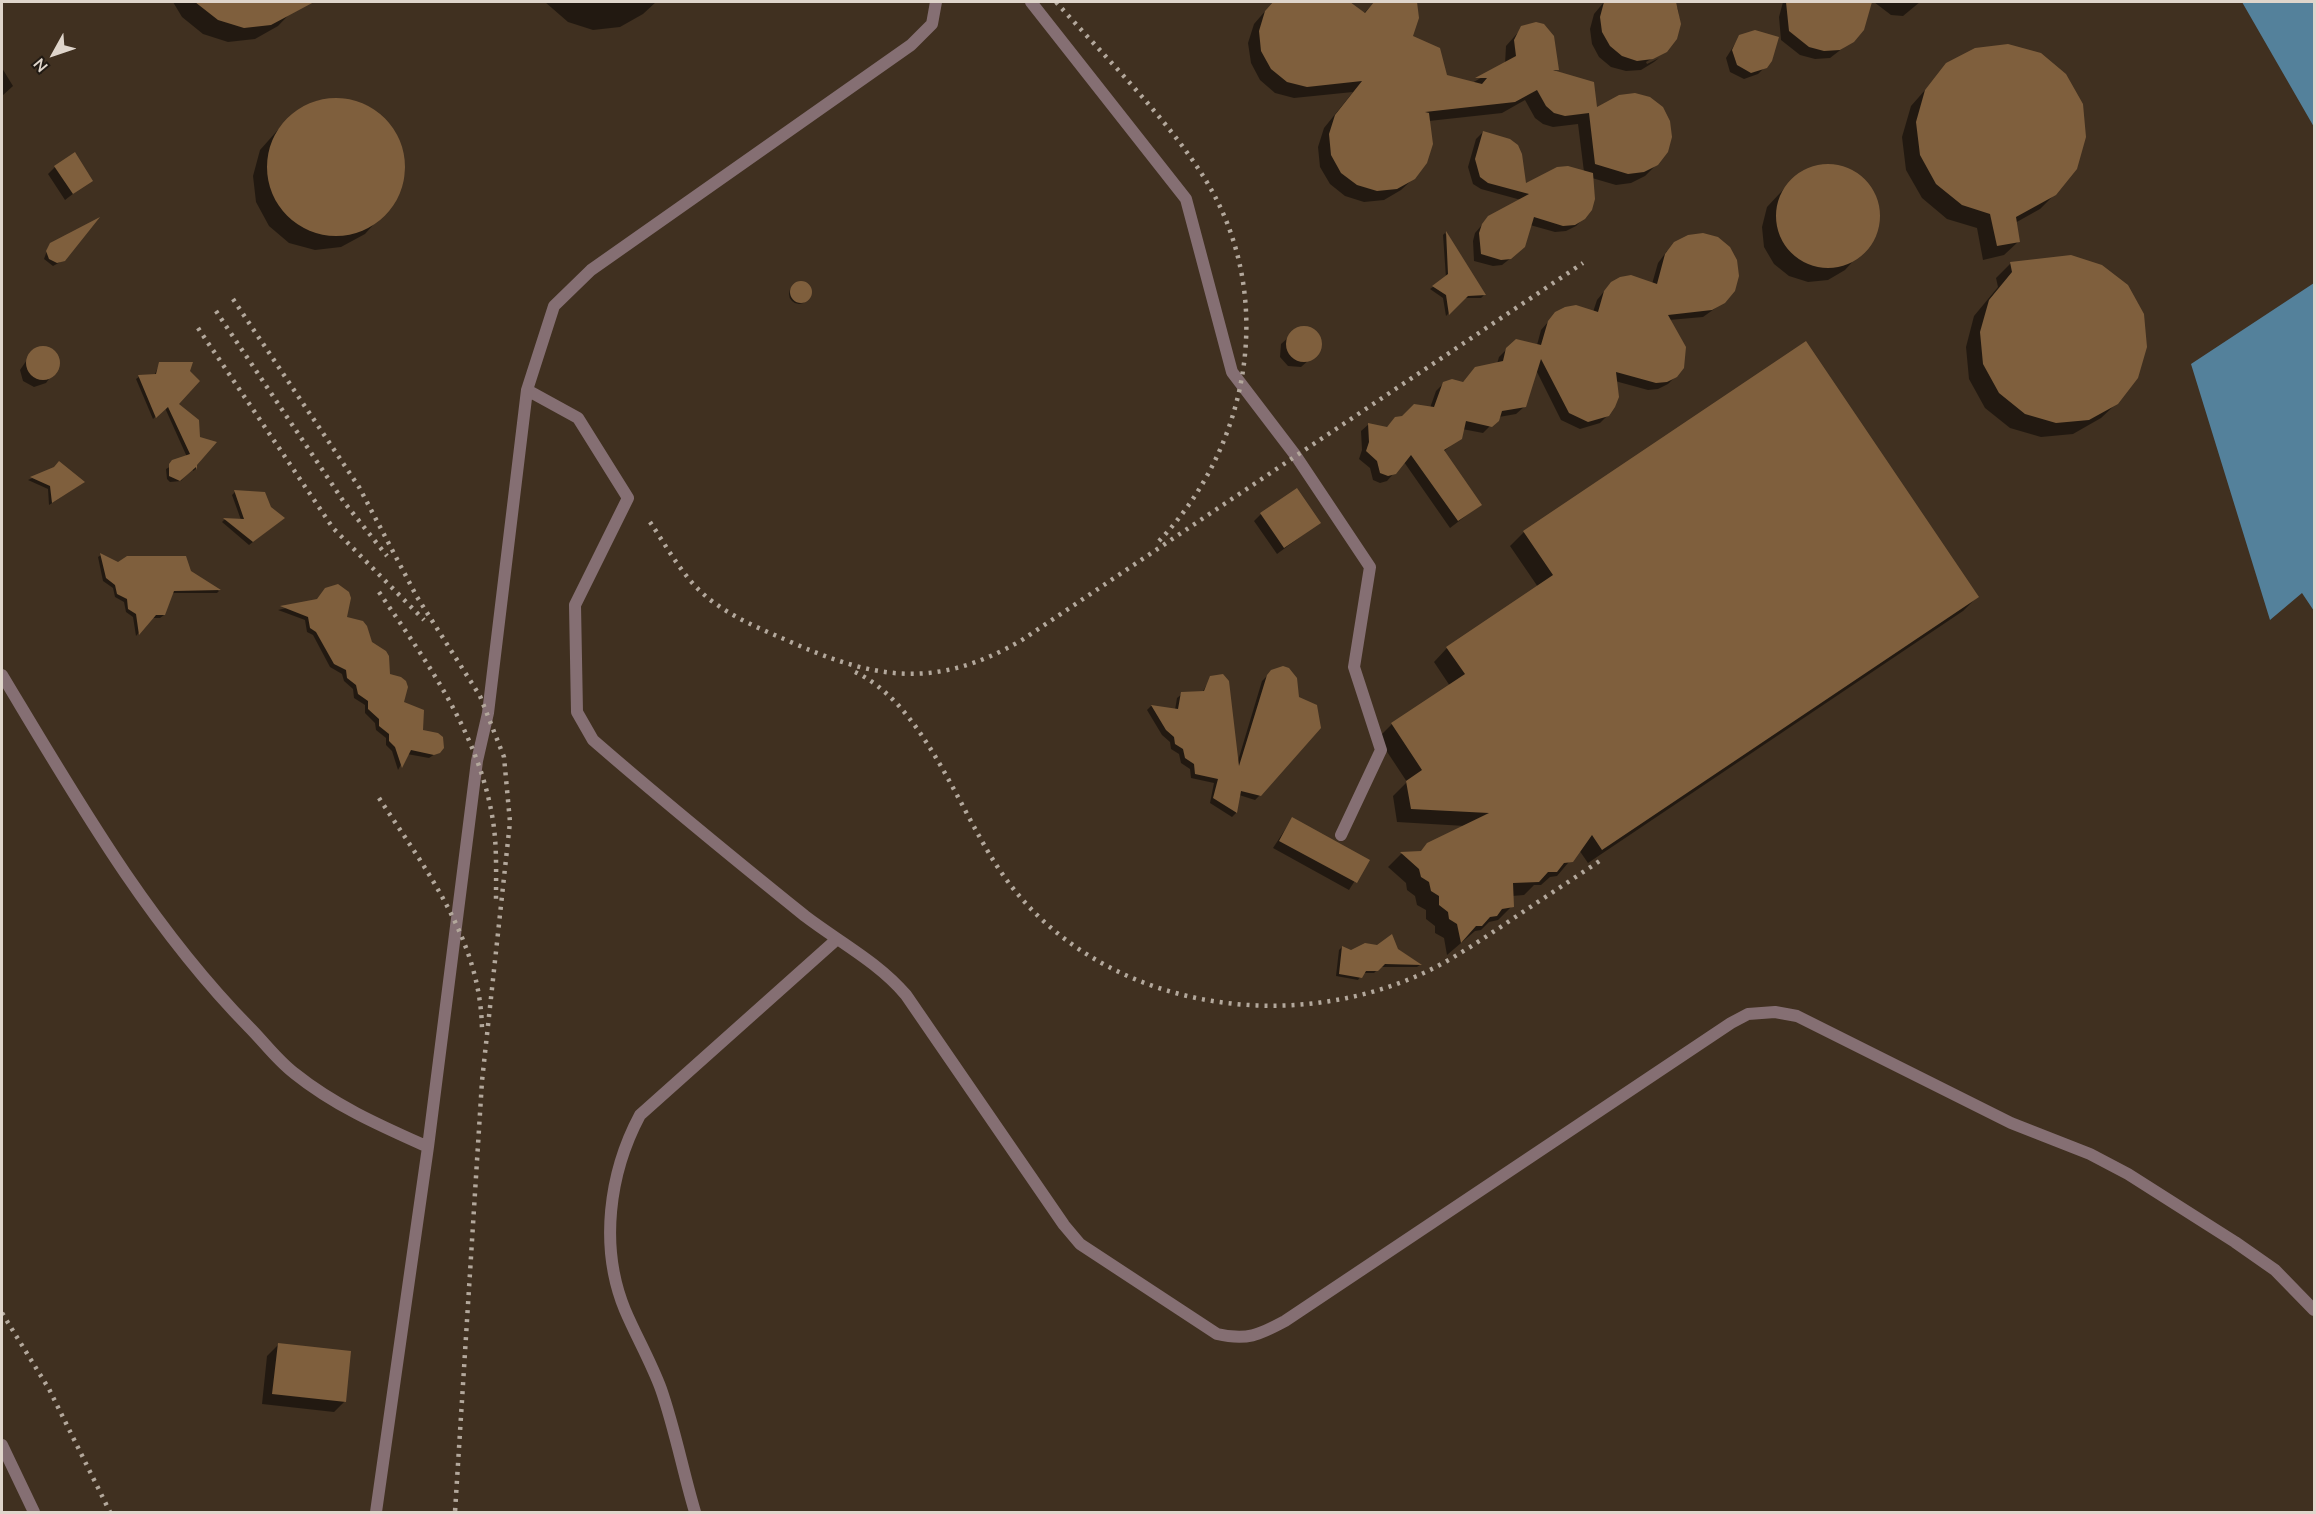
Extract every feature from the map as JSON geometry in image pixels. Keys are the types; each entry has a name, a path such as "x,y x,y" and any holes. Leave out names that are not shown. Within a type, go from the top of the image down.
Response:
{"lane":[{"path":"376,1512 428,1147 474,783 488,713 527,390 554,306 591,270 910,45 932,24 936,2"},
{"path":"1031,2 1186,199 1232,372 1296,456 1370,567 1354,667 1381,750 1341,835"},
{"path":"527,390 578,418 628,498 575,605 577,712 593,740 680,816 836,940 886,972 906,995 1064,1225 1080,1244 1216,1334 1239,1340 1261,1334 1285,1321 1731,1023 1748,1014 1775,1012 1797,1016 1832,1031 2012,1123 2090,1154 2128,1174 2275,1270 2314,1310"},
{"path":"2,675 73,793 142,898 179,949 232,1010 302,1079 351,1113 428,1147"},
{"path":"695,1512 660,1388 624,1307 613,1266 610,1207 625,1144 640,1115 836,940"},
{"path":"2,1445 34,1512"}],"water":[{"path":"2242,2 2314,2 2314,127"},
{"path":"2314,283 2314,611 2302,593 2270,620 2191,364"}],"building":[{"path":"195,2 314,2 271,25 244,28 218,20"},
{"path":"1273,2 1350,2 1365,13 1374,2 1417,2 1419,18 1413,36 1440,48 1447,75 1482,84 1487,78 1475,78 1516,56 1514,40 1521,26 1536,22 1544,24 1554,36 1559,70 1553,70 1594,82 1597,107 1619,95 1635,93 1650,97 1663,107 1670,121 1672,137 1668,152 1658,165 1644,172 1628,174 1595,164 1589,113 1565,116 1554,113 1546,106 1537,90 1515,102 1425,112 1429,113 1433,144 1427,163 1415,179 1397,189 1377,191 1357,185 1341,173 1331,155 1329,134 1335,115 1362,81 1307,87 1287,82 1271,69 1261,51 1259,31 1265,11"},
{"path":"1604,2 1676,2 1681,24 1677,39 1667,52 1653,59 1637,61 1622,56 1610,46 1602,32 1600,17"},
{"path":"1786,2 1872,2 1864,30 1854,42 1840,50 1824,51 1809,47 1789,31"},
{"path":"1755,30 1779,37 1772,61 1767,68 1751,73 1737,65 1732,50 1739,35"},
{"path":"2008,44 2041,53 2066,74 2083,104 2086,137 2077,169 2056,195 2016,217 2020,242 1997,246 1990,214 1962,205 1936,184 1920,155 1916,122 1925,90 1946,63 1975,48"},
{"path":"336,98 362,103 385,118 400,141 405,167 400,193 385,216 362,231 336,236 310,231 287,216 272,193 267,167 272,141 287,118 310,103"},
{"path":"1483,131 1510,139 1518,145 1522,154 1526,183 1557,167 1568,166 1593,173 1595,199 1592,210 1585,219 1575,225 1563,226 1534,217 1525,247 1511,259 1501,260 1481,254 1479,233 1488,216 1529,194 1488,183 1480,177 1475,159"},
{"path":"75,152 93,181 73,194 54,166"},
{"path":"1828,164 1848,168 1865,179 1876,196 1880,216 1876,236 1865,253 1848,264 1828,268 1808,264 1791,253 1780,236 1776,216 1780,196 1791,179 1808,168"},
{"path":"100,217 65,261 57,263 49,259 46,251 50,243"},
{"path":"1446,231 1486,295 1468,296 1449,315 1446,295 1432,286 1448,274"},
{"path":"1703,233 1718,237 1730,247 1737,260 1739,276 1735,291 1725,303 1712,310 1668,315 1686,347 1684,368 1677,377 1667,382 1656,383 1616,372 1619,397 1615,407 1609,416 1588,422 1569,413 1541,359 1526,407 1502,411 1499,421 1492,427 1466,421 1462,439 1444,450 1482,505 1458,521 1411,455 1396,474 1388,476 1380,473 1377,461 1366,451 1369,442 1368,423 1387,427 1395,417 1402,416 1414,404 1434,407 1443,382 1452,379 1463,382 1475,367 1503,361 1506,348 1516,339 1541,345 1548,321 1555,312 1565,307 1576,305 1598,312 1604,291 1611,282 1620,277 1631,275 1657,284 1665,254 1674,242 1688,235"},
{"path":"2071,255 2102,265 2128,285 2144,314 2147,347 2138,378 2118,404 2089,420 2056,423 2025,414 1999,393 1983,364 1980,332 1989,300 2012,272 2010,262"},
{"path":"801,281 811,288 812,292 805,302 801,303 791,296 790,292 797,282"},
{"path":"1304,326 1317,331 1322,344 1317,357 1304,362 1291,357 1286,344 1291,331"},
{"path":"1806,341 1979,597 1602,850 1592,835 1573,862 1564,863 1557,872 1548,872 1539,882 1513,883 1514,907 1502,909 1497,916 1490,917 1482,926 1476,926 1461,943 1457,924 1449,919 1448,912 1439,905 1439,896 1431,891 1429,882 1421,877 1419,869 1400,852 1421,851 1427,843 1489,813 1411,809 1406,781 1422,770 1391,723 1465,674 1446,647 1553,575 1523,531"},
{"path":"43,346 55,351 60,363 55,375 43,380 31,375 26,363 31,351"},
{"path":"159,362 193,362 190,371 200,381 179,404 199,420 200,437 217,442 197,465 197,470 196,467 180,481 169,476 169,464 172,460 190,454 168,407 156,418 138,375 156,374"},
{"path":"59,461 85,482 52,503 50,486 30,477 54,467"},
{"path":"1297,488 1321,523 1284,548 1260,513"},
{"path":"234,490 265,492 271,507 285,518 253,542 223,518 244,519"},
{"path":"100,553 118,562 127,556 186,556 191,571 221,590 174,591 165,615 156,615 139,635 136,614 128,609 127,599 117,594 115,585 106,578"},
{"path":"338,584 349,592 351,598 347,617 363,621 372,642 386,651 389,656 390,674 406,681 408,687 404,702 424,710 423,730 438,733 443,737 444,748 440,753 434,755 411,750 402,768 395,747 389,741 389,734 379,726 379,719 368,709 368,701 358,694 356,685 347,678 346,670 334,664 316,632 310,628 308,617 280,606 317,599 325,588"},
{"path":"1283,666 1289,668 1297,678 1299,697 1317,705 1321,728 1261,796 1241,791 1237,813 1213,798 1218,779 1195,774 1194,764 1185,758 1183,749 1175,744 1174,737 1166,730 1151,705 1178,709 1181,692 1204,691 1210,676 1223,674 1229,681 1239,766 1267,675 1271,670"},
{"path":"1292,817 1370,860 1357,883 1279,841"},
{"path":"1392,934 1398,949 1422,965 1385,964 1378,971 1366,971 1362,978 1339,974 1342,946 1351,950 1365,943 1377,945"},
{"path":"278,1343 351,1351 346,1402 272,1394"}],"railway":[{"path":"1056,2 1154,110 1190,156 1205,179 1227,224 1241,271 1246,320 1243,368 1233,416 1215,461 1190,504 1158,542"},
{"path":"650,522 691,582 708,598 754,626 816,653 875,670 903,674 931,673 960,667 990,656 1022,640 1583,263"},
{"path":"233,299 359,487 417,597 480,696 504,757 510,822 482,1081 455,1512"},
{"path":"216,311 344,502 387,556"},
{"path":"198,328 333,528 424,620"},
{"path":"379,592 433,673 464,729 476,758 493,821 496,850 496,899"},
{"path":"855,672 878,687 899,706 918,730 995,863 1032,910 1078,948 1129,976 1184,995 1243,1005 1302,1004 1361,995 1417,976 1450,959 1604,858"},
{"path":"379,798 432,879 461,936 472,966 479,997 482,1030"},
{"path":"2,1313 49,1389 110,1512"}]}
